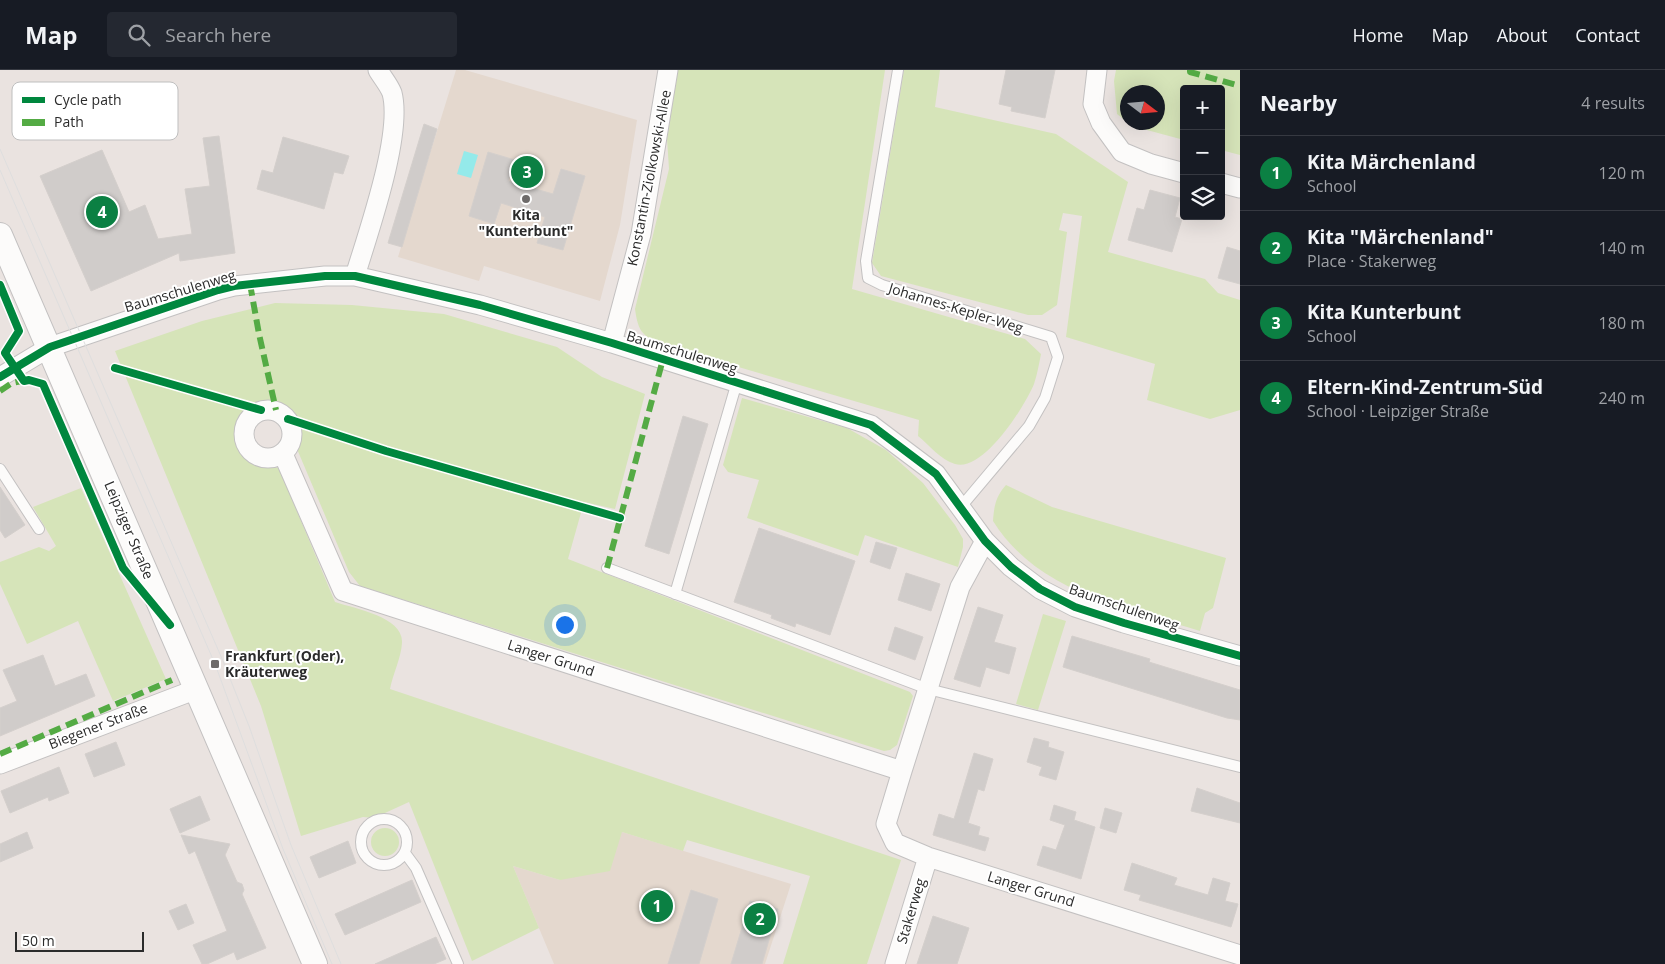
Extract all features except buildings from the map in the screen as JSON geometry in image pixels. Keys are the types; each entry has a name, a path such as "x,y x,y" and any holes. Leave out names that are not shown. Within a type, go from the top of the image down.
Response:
{"street":[{"path":"355,276 390,151 395,114 392,92 378,70"},
{"name":"Konstantin-Ziolkowski-Allee","path":"612,343 641,234 668,70"},
{"path":"1096,70 1093,104 1100,123 1122,152 1151,164 1180,172"},
{"path":"1225,184 1240,188"},
{"name":"Leipziger Straße","path":"0,235 315,964"},
{"name":"Baumschulenweg","path":"0,377 50,347 234,286 325,276 355,276 480,305 612,343 871,425 936,474 985,541 1011,567 1040,589 1075,606 1124,623 1240,656"},
{"name":"Langer Grund","path":"283,454 343,591 902,771"},
{"path":"928,688 960,587 985,541"},
{"name":"Langer Grund","path":"928,688 886,824 895,843 928,857 1240,955"},
{"name":"Biegener Straße","path":"0,764 197,689"},
{"name":"Stakerweg","path":"895,964 928,857"}],"lane":[{"name":"Johannes-Kepler-Weg","path":"898,70 866,261 868,278 882,285 1052,337 1058,357 1045,398 1029,426 960,508"},
{"path":"675,594 737,382"},
{"path":"0,469 39,529"},
{"path":"606,568 928,688 1240,767"},
{"path":"383,819 396,823 406,833 407,847 405,853 400,859 387,865 368,860 361,844 365,830 376,821 383,819"},
{"path":"405,853 416,868 458,964"}],"shaded area":[{"path":"456,70 465,70 637,120 620,225 600,301 484,266 479,281 398,257"},
{"path":"622,832 791,884 765,964 554,964 513,866 560,880"}],"green space":[{"path":"678,70 885,70 852,289 1025,339 1041,354 1034,384 1022,407 1002,436 978,458 966,464 955,464 945,459 918,436 919,420 660,344 648,338 641,331 635,309 669,169 667,139"},
{"path":"904,70 940,70 935,107 1056,134 1128,182 1108,252 1205,279 1218,293 1240,300 1240,410 1210,419 1147,400 1155,364 1066,337 1082,216 1063,213 1059,230 1067,232 1057,305 1042,315 1028,315 881,276 872,263"},
{"path":"1116,70 1240,70 1240,155 1225,151 1225,85 1180,85 1180,139 1147,130 1165,130 1165,85 1120,85 1120,116 1117,114 1114,81"},
{"path":"275,303 352,305 444,314 557,347 602,377 645,394 615,509 584,502 568,559 910,692 913,696 897,745 890,750 884,751 360,586 349,572 297,449 297,428 289,412 268,404 255,406 242,423 239,434 240,442 249,455 263,464 279,468 335,602 377,615 387,620 401,634 402,643 399,660 390,689 901,860 867,964 783,964 810,876 687,840 683,851 622,832 610,871 560,880 513,866 539,928 472,961 409,802 374,818 363,817 301,836 261,706 115,351 202,321"},
{"path":"742,398 847,428 886,450 923,483 955,525 963,539 958,567 865,535 858,556 747,518 759,480 728,472 723,465"},
{"path":"1006,485 1052,507 1226,558 1213,608 1205,613 1200,631 1113,605 1085,594 1058,581 1034,565 1012,545 993,521 996,502"},
{"path":"81,488 166,679 113,701 78,621 27,644 0,584 0,562 39,547 49,551 56,546 33,507"},
{"path":"1043,614 1066,621 1038,710 1016,704"},
{"path":"385,828 395,832 399,842 395,852 385,856 375,852 371,842 375,832"}],"water":[{"path":"464,151 478,155 471,178 457,174"}],"tram line":[{"path":"0,149 223,661 249,726 291,845 341,964"},
{"path":"0,170 215,664 283,849 332,964"}],"marked path":[{"path":"1190,70 1190,72 1240,86"},
{"path":"250,284 276,410"},
{"path":"607,568 663,359"},
{"path":"0,391 12,383 27,380"},
{"path":"0,754 172,680"}],"cycle path":[{"path":"0,377 50,347 218,290 234,286 325,276 355,276 480,305 612,343 871,425 936,474 985,541 1011,567 1040,589 1075,607 1240,656"},
{"path":"0,285 19,331 5,353 24,381 29,380 43,384 123,568 170,625"},
{"path":"115,368 261,410"},
{"path":"288,419 386,451 620,518"}],"place":[{"name":"Kita Kunterbunt","path":"527,172"},
{"name":"Kita \"Kunterbunt\"","path":"526,199"},
{"name":"Eltern-Kind-Zentrum-Süd","path":"102,212"},
{"name":"Frankfurt (Oder), Kräuterweg","path":"215,664"},
{"name":"Kita Märchenland","path":"657,906"},
{"name":"Kita \"Märchenland\"","path":"760,919"}]}
